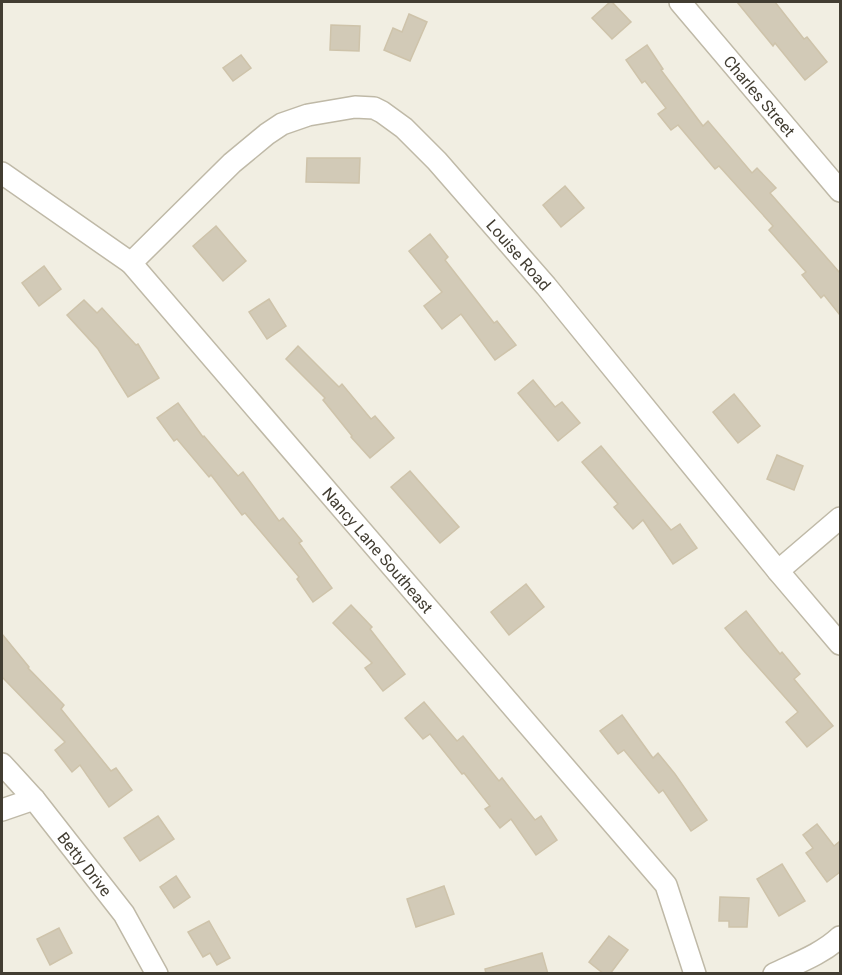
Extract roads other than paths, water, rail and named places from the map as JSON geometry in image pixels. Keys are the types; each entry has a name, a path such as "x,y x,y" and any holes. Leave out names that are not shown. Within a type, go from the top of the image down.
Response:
{"street":[{"name":"Charles Street","path":"680,2 840,191"},
{"name":"Louise Road","path":"131,263 232,163 282,124 308,115 355,108 374,108 382,112 404,128 437,161 546,286 840,644"},
{"name":"Nancy Lane Southeast","path":"2,173 131,263 666,885 695,974"},
{"path":"778,571 840,518"},
{"name":"Betty Drive","path":"2,764 34,799 123,914 157,974"},
{"path":"2,810 34,799"},
{"path":"774,974 805,960 840,938"}]}
